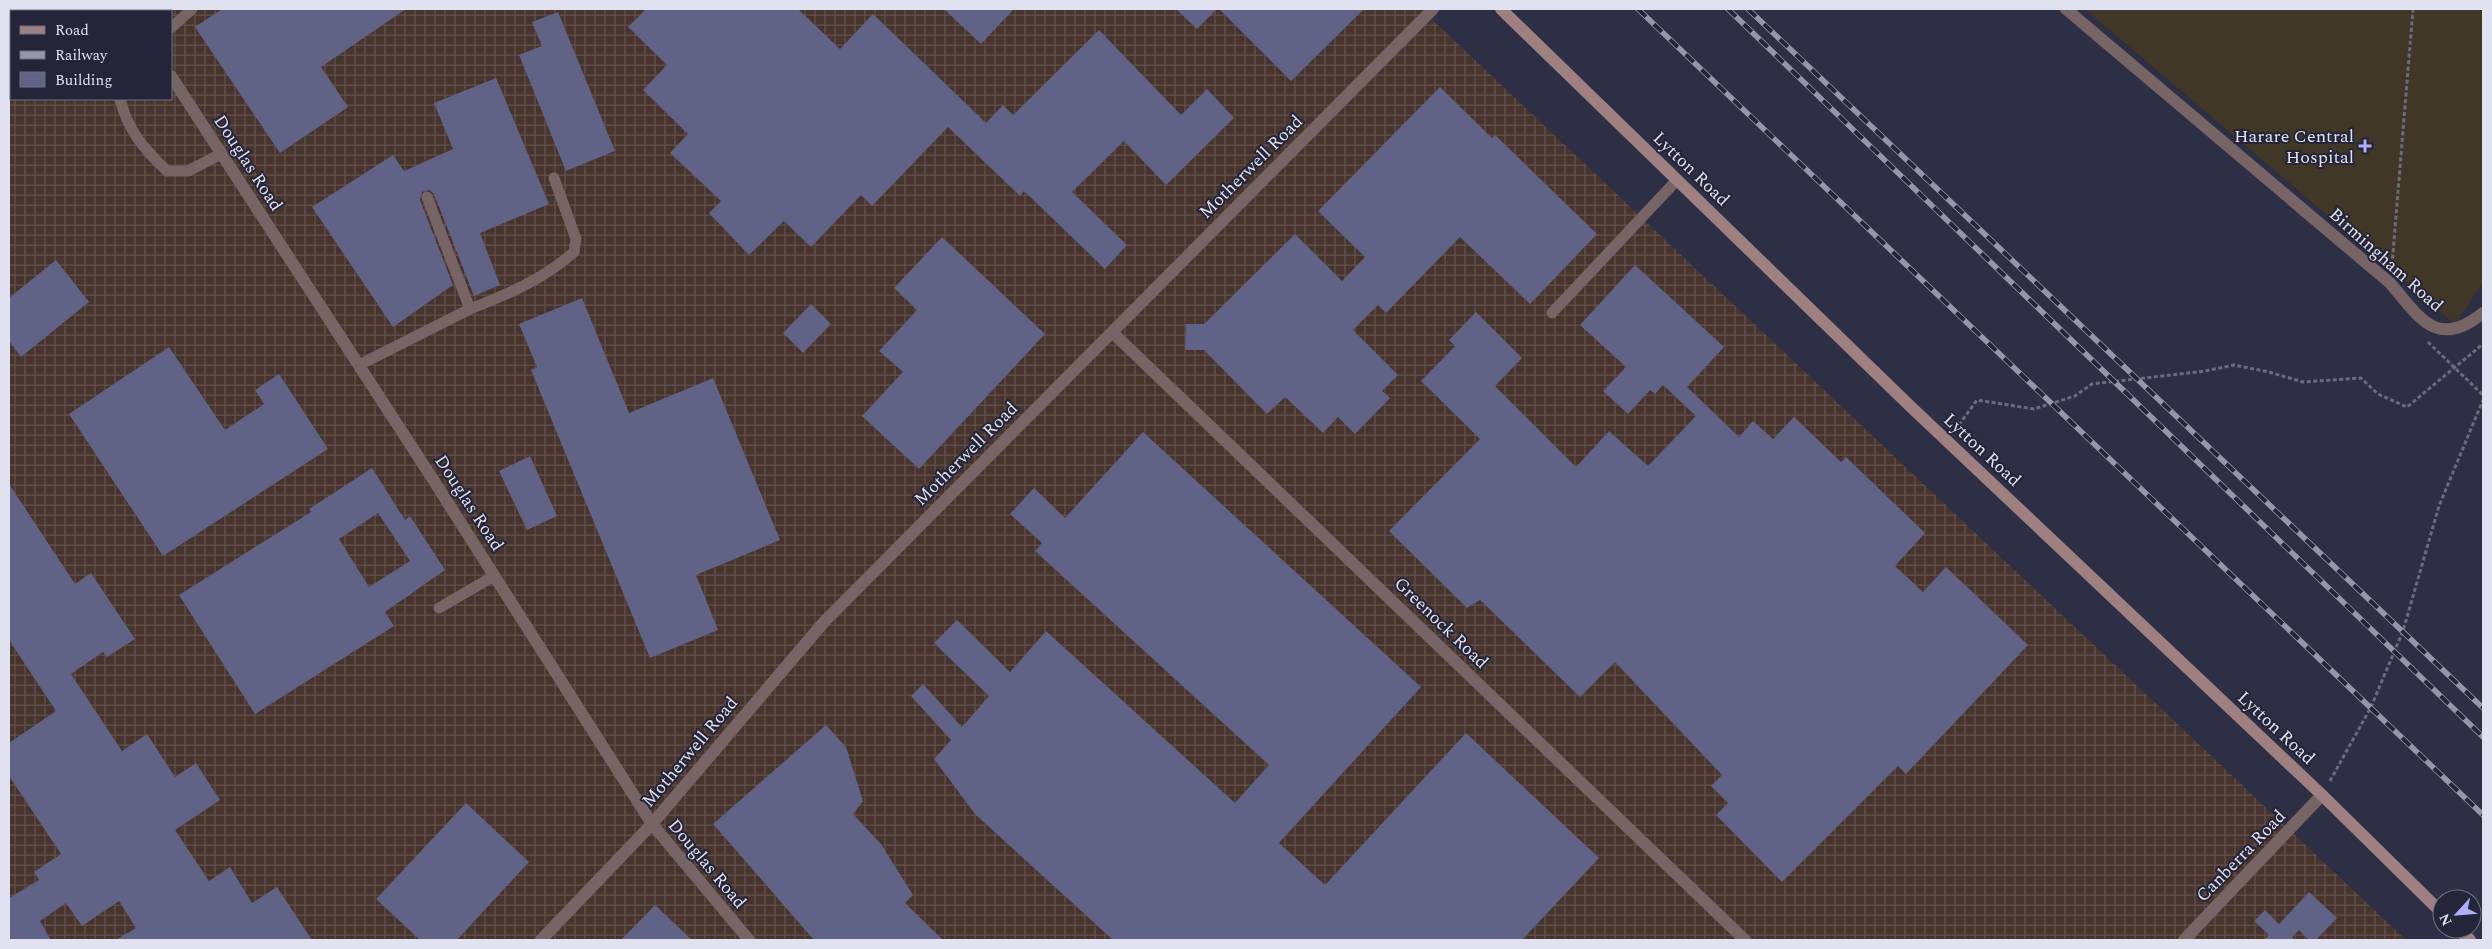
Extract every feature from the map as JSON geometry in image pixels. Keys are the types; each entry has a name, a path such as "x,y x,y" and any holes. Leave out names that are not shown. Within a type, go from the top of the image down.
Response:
{"main road":[{"name":"Lytton Road","path":"1501,9 1947,441 2322,795 2432,903"}],"street":[{"name":"Motherwell Road","path":"541,940 652,824 824,622 1433,9"},
{"name":"Birmingham Road","path":"2066,9 2390,283 2418,315 2436,329 2452,329 2470,324 2483,313"},
{"name":"Douglas Road","path":"172,78 359,365 652,824 749,940"},
{"name":"Greenock Road","path":"1112,332 1745,940"},
{"name":"Canberra Road","path":"2184,940 2322,795"}],"lane":[{"path":"172,27 192,9"},
{"path":"120,100 124,114 141,147 166,171 188,171 221,154"},
{"path":"359,365 470,309 519,289 559,265 574,252 576,239 554,178"},
{"path":"1552,314 1677,180"},
{"path":"427,197 470,309"},
{"path":"439,608 494,576"}],"path":[{"path":"2390,283 2413,9"},
{"path":"2424,338 2483,395"},
{"path":"1947,441 1977,400 2034,409 2075,396 2092,384 2234,366 2269,372 2303,382 2361,378 2378,394 2407,407 2483,344"},
{"path":"2322,795 2371,707 2403,631 2438,506 2483,400"}],"shaded area":[{"path":"9,9 1421,9 2406,940 9,940"},
{"name":"Harare Central Hospital","path":"2085,9 2483,9 2483,283 2455,324"}],"building":[{"path":"222,9 406,9 321,67 348,107 280,153 195,27"},
{"path":"646,9 798,9 840,49 873,14 986,123 1003,105 1013,115 1099,30 1181,115 1207,89 1234,118 1166,185 1124,141 1072,192 1127,245 1105,269 1024,191 1020,196 948,127 872,206 861,195 811,247 784,221 749,255 709,213 721,201 670,153 688,134 643,90 667,65 628,27"},
{"path":"944,9 1014,9 981,44"},
{"path":"1176,9 1217,9 1197,29"},
{"path":"1219,9 1364,9 1291,81"},
{"path":"558,12 615,151 566,171 519,55 542,46 532,22"},
{"path":"496,78 549,204 480,233 500,285 474,296 434,194 429,190 422,192 420,200 453,285 393,327 312,207 393,155 404,171 453,149 434,103"},
{"path":"1440,87 1492,138 1495,135 1597,234 1530,304 1460,237 1386,313 1378,305 1353,330 1398,375 1382,391 1390,398 1355,434 1338,417 1323,433 1285,397 1267,414 1204,350 1185,350 1186,324 1204,324 1295,234 1342,281 1365,257 1318,211"},
{"path":"942,237 1045,334 919,469 862,416 903,372 879,351 917,310 894,288"},
{"path":"56,260 89,302 21,357 9,341 9,298"},
{"path":"1635,265 1724,347 1687,387 1739,437 1753,421 1773,439 1794,417 1841,462 1846,457 1925,533 1895,566 1923,592 1946,567 2028,645 1906,774 1898,766 1782,882 1716,815 1728,803 1711,786 1722,775 1615,662 1580,697 1480,600 1467,608 1389,531 1480,439 1421,381 1455,346 1449,340 1476,312 1522,358 1495,386 1576,467 1609,431 1648,466 1696,416 1663,385 1655,394 1650,390 1628,414 1603,391 1626,367 1580,325"},
{"path":"582,298 629,413 713,378 780,540 696,575 718,630 650,658 531,370 537,367 519,324"},
{"path":"811,304 831,324 803,353 783,333"},
{"path":"169,347 225,430 264,404 255,390 279,374 328,449 163,556 69,414"},
{"path":"1143,432 1421,687 1279,843 1325,885 1466,733 1599,858 1522,940 1113,940 975,814 934,759 951,740 911,696 923,684 962,727 989,696 934,643 957,620 1010,672 1046,631 1235,803 1269,765 1035,551 1042,543 1010,514 1034,488 1065,518"},
{"path":"530,456 557,516 527,530 499,471"},
{"path":"372,468 405,520 410,516 445,570 385,612 394,626 255,714 179,595 311,512 309,509","holes":["378,513 410,561 369,587 339,539"]},
{"path":"9,484 75,584 91,573 135,639 107,657 103,652 71,674 122,751 147,734 175,777 196,763 220,800 175,830 209,881 230,867 252,903 277,887 312,940 116,940 136,928 119,901 82,926 66,903 40,921 51,940 9,940 9,898 39,880 34,872 61,854 9,776 9,743 56,711 9,640"},
{"path":"826,725 846,747 863,801 853,814 881,844 913,895 905,903 943,940 814,940 713,824"},
{"path":"466,803 529,862 457,940 420,940 376,899"},
{"path":"2309,892 2337,918 2316,940 2309,940 2299,930 2292,937 2295,940 2264,940 2269,935 2254,921 2265,910 2279,924"},
{"path":"655,905 692,940 621,940"}],"railway":[{"path":"1638,9 2483,815"},
{"path":"1728,9 2483,737"},
{"path":"1748,9 2483,708"}],"place":[{"name":"Harare Central Hospital","path":"2365,146"}]}
